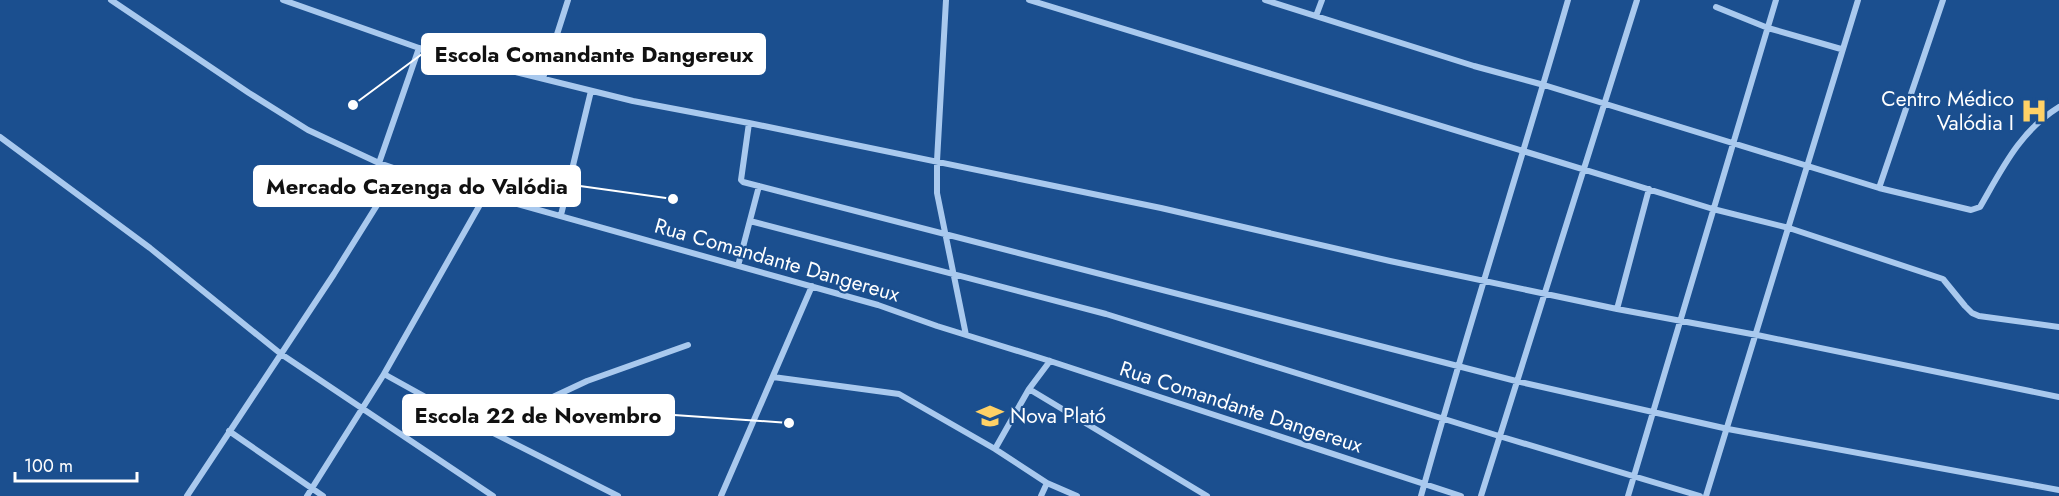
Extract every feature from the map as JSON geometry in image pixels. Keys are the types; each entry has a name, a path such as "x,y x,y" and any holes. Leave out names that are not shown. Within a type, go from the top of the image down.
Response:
{"street":[{"name":"Rua Comandante Dangereux","path":"111,0 308,130 379,163 878,305 1461,496"},
{"path":"283,0 419,48 591,91 1161,208 1390,261 1617,309 1757,335 2059,398"},
{"path":"543,78 568,0"},
{"path":"946,0 937,194 966,334"},
{"path":"1029,0 1713,209 1789,228 1943,279 1965,306 1979,316 2059,327"},
{"path":"1265,0 1474,66 1733,141 1879,188 1971,210 1980,207 1998,174 2041,118 2059,107"},
{"path":"1316,16 1322,0"},
{"path":"1420,496 1568,0"},
{"path":"1481,496 1637,0"},
{"path":"1628,496 1776,0"},
{"path":"1706,496 1858,0"},
{"path":"1879,188 1943,0"},
{"path":"1716,7 1767,28 1842,49"},
{"path":"379,163 419,48"},
{"path":"561,215 591,91"},
{"path":"749,123 741,180 759,186 1516,381 1728,429 2059,489"},
{"path":"0,137 150,248 281,354 493,496"},
{"path":"186,496 281,354 399,170"},
{"path":"738,266 759,186"},
{"path":"1617,309 1649,189"},
{"path":"307,496 384,374 486,194"},
{"path":"750,221 1106,314 1442,419 1700,496"},
{"path":"721,496 812,286"},
{"path":"484,428 507,428 525,419 540,403 587,381 688,345"},
{"path":"995,449 1029,390 1050,361"},
{"path":"384,374 618,496"},
{"path":"773,377 899,394 995,449 1047,483 1077,496"},
{"path":"1029,390 1194,493 1207,496"},
{"path":"229,431 323,496"},
{"path":"1041,496 1047,483"}],"place":[{"name":"Escola Comandante Dangereux","path":"353,105"},
{"name":"Centro Médico Valódia I","path":"2034,111"},
{"name":"Mercado Cazenga do Valódia","path":"673,199"},
{"name":"Nova Plató","path":"990,416"},
{"name":"Escola 22 de Novembro","path":"789,423"}]}
